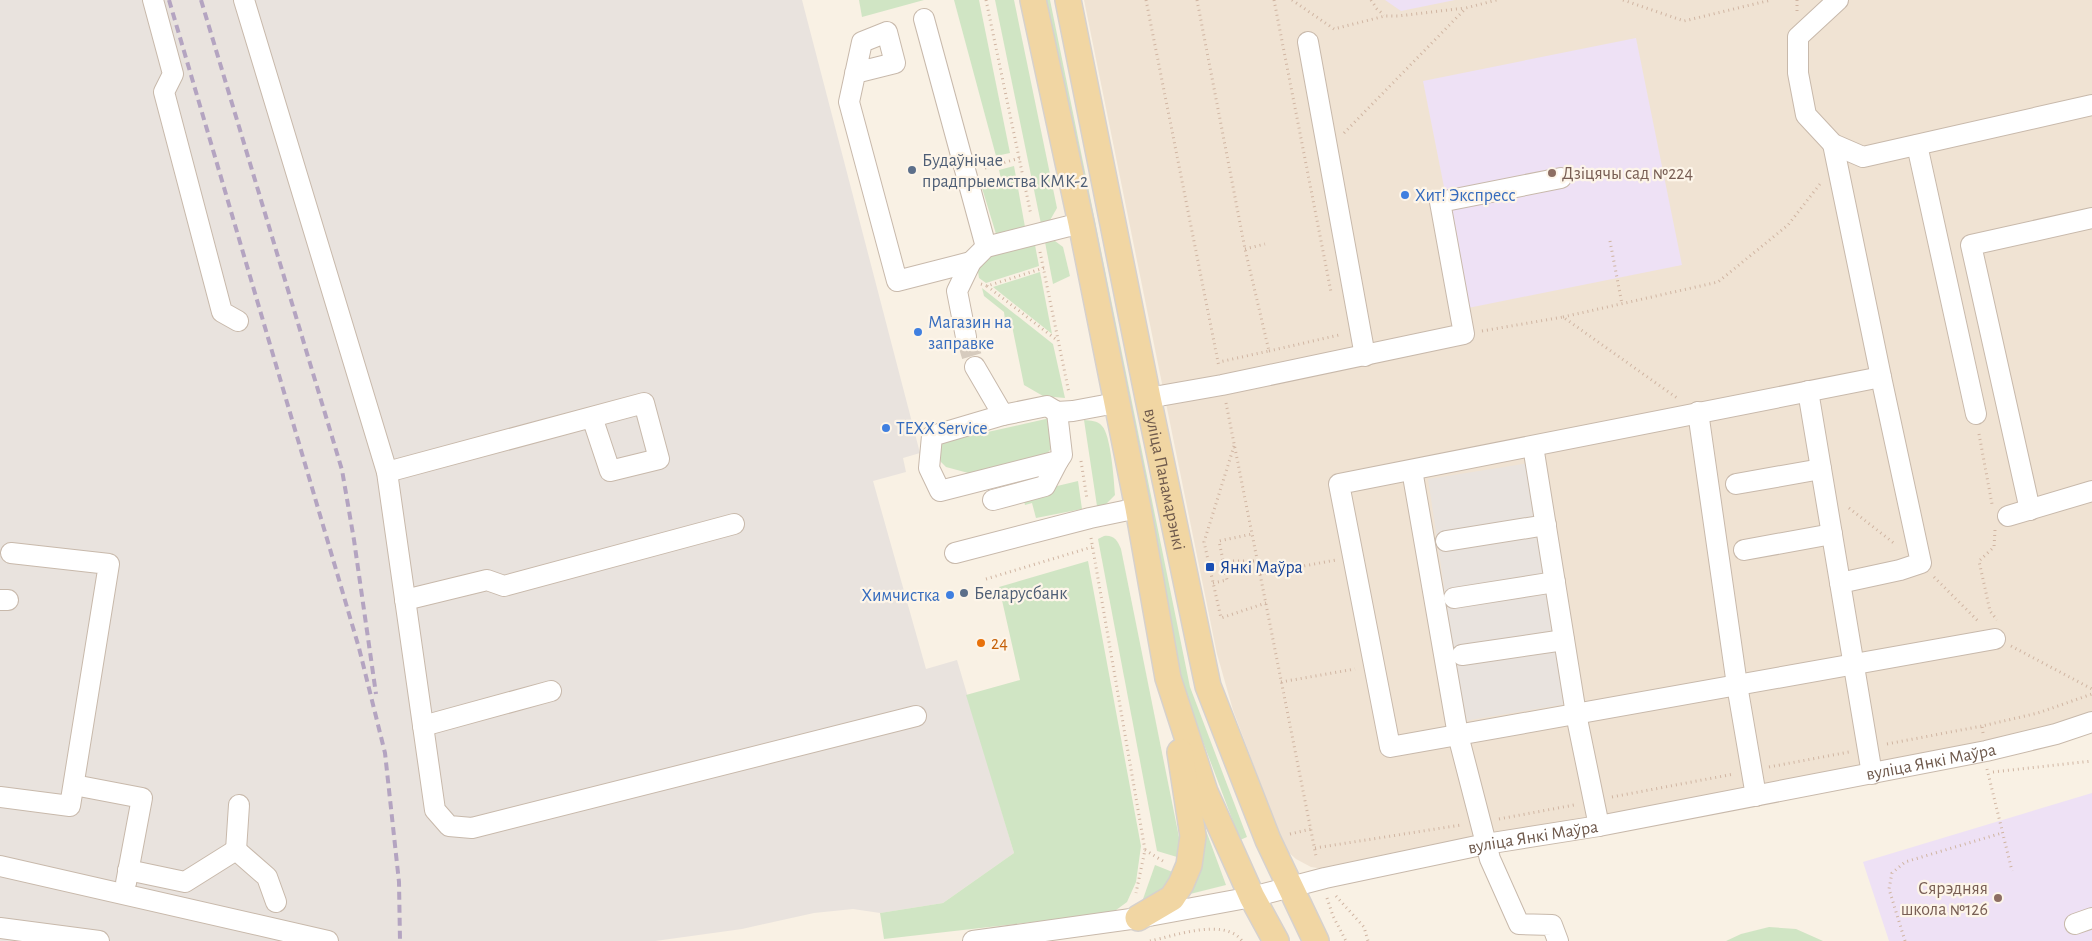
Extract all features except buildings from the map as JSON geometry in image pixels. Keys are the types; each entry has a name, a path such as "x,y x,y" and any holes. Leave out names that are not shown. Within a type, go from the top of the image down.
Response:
{"main road":[{"name":"вуліца Панамарэнкі","path":"1033,0 1081,223 1138,508 1168,678 1205,792 1252,896 1276,941"},
{"name":"вуліца Панамарэнкі","path":"1068,0 1208,686 1268,840 1316,941"},
{"path":"1138,918 1172,898 1181,884 1189,865 1193,836 1168,678"}],"street":[{"path":"153,0 173,74 164,92 222,312 238,321"},
{"path":"244,0 387,472 435,810 449,826 472,828 916,716"},
{"path":"1838,0 1798,37 1798,73 1806,115 1835,153 1921,563 1900,570 1840,583"},
{"path":"924,19 986,247"},
{"path":"1308,42 1329,149 1365,356"},
{"path":"856,73 849,102 897,281 968,269"},
{"path":"1835,153 1863,157 2092,105"},
{"path":"1917,145 1976,414"},
{"path":"1148,398 1222,385 1464,334 1440,202 1561,178"},
{"path":"2030,510 1970,244 2092,218"},
{"path":"966,337 957,291 968,269 986,247 1081,223"},
{"path":"975,367 1003,415"},
{"path":"1881,377 1339,484 1390,747 1853,665 2003,636"},
{"path":"1808,391 1872,774"},
{"path":"1058,461 940,491 929,468 932,436 1003,415 1047,406 1057,412 1116,403"},
{"path":"993,500 1044,486 1062,455 1057,412"},
{"path":"1698,412 1737,685 1756,796"},
{"path":"387,472 592,417"},
{"path":"1533,446 1576,714 1599,826"},
{"path":"1736,484 1821,469"},
{"path":"1412,470 1458,735 1490,859 1519,924 1552,925 1558,941"},
{"path":"1999,518 2092,491"},
{"path":"954,554 1090,518 1138,508"},
{"path":"405,600 488,580 504,586 734,524"},
{"path":"1446,541 1546,525"},
{"path":"1744,550 1832,534"},
{"path":"0,797 70,806 109,564 11,553"},
{"path":"1454,598 1555,582"},
{"path":"1462,655 1564,640"},
{"path":"423,726 551,692"},
{"name":"вуліца Янкі Маўра","path":"973,941 1036,937 1252,896 1325,878 1486,844 1599,826 1995,749 2056,734 2092,722"},
{"path":"74,785 142,798 124,894"},
{"path":"236,850 238,805"},
{"path":"128,870 185,882 236,850"},
{"path":"236,850 267,877 276,902"},
{"path":"0,866 328,941"},
{"path":"12,933 99,941"}],"path":[{"path":"1146,0 1316,856"},
{"path":"1197,0 1245,249 1269,351"},
{"path":"1274,0 1332,296"},
{"path":"1292,0 1334,29 1385,16 1466,8 1497,0"},
{"path":"1371,0 1385,16"},
{"path":"1623,0 1684,21 1771,0"},
{"path":"1329,149 1466,8"},
{"path":"1464,334 1563,317 1718,282 1788,225 1835,153"},
{"path":"1610,241 1622,304"},
{"path":"1245,249 1265,244"},
{"path":"987,286 1044,268"},
{"path":"968,269 1058,342"},
{"path":"1563,317 1698,412"},
{"path":"1219,362 1339,335 1337,325"},
{"path":"1976,414 1999,518 1994,547 1979,561 1990,611 2003,636 2018,649"},
{"path":"1234,446 1204,542 1221,618 1266,604"},
{"path":"1824,490 1921,563 2018,649 2092,689"},
{"path":"1213,583 1227,580 1219,541 1252,534"},
{"path":"986,579 1092,547"},
{"path":"1260,574 1353,557"},
{"path":"1223,561 1258,561"},
{"path":"1281,682 1373,666"},
{"path":"2038,713 2092,694"},
{"path":"1314,848 1480,823 1982,726"},
{"path":"1987,772 2012,871"},
{"path":"1288,834 1311,829"},
{"path":"1905,941 1888,888 1892,873 1905,862 2002,833"},
{"path":"1145,850 1168,864"},
{"path":"1331,891 1360,921 1368,934 1368,941"},
{"path":"1327,897 1332,916 1346,941"},
{"path":"1150,941 1214,928 1231,931 1242,941"}],"shaded area":[{"path":"0,0 802,0 920,453 903,458 906,472 873,481 926,669 957,660 1014,853 943,903 880,913 853,909 814,913 742,929 655,941 0,941"},
{"path":"1084,0 2092,0 2092,722 1324,869 1311,867 1296,859 1287,851 1280,836 1233,710 1217,654"},
{"path":"1385,0 1455,0 1401,11"},
{"name":"Дзіцячы сад №224","path":"1636,38 1682,265 1468,308 1423,81"},
{"path":"1529,463 1567,704 1464,721 1428,479"},
{"path":"2092,793 2092,941 1889,941 1863,862"}],"green space":[{"path":"859,0 924,0 862,17"},
{"path":"954,0 979,0 1010,153 996,156"},
{"path":"995,0 1014,0 1057,208 1049,222 1041,224"},
{"path":"1042,0 1050,0 1190,687 1247,837 1240,840 1182,686"},
{"path":"1014,166 1025,227 996,234 982,188 1002,183 999,170"},
{"path":"1055,241 1063,247 1070,276 1053,284 1045,242"},
{"path":"1035,245 1039,266 986,283 979,278 977,265 989,253"},
{"path":"1040,272 1052,334 993,287"},
{"path":"982,288 1053,344 1065,398 1043,396 1024,385 1012,326 1005,320 1004,312 984,296"},
{"path":"1050,418 1057,442 1044,457 972,474 946,467 941,462 938,451 943,442"},
{"path":"1084,420 1096,422 1102,426 1110,448 1115,495 1103,507 1097,506"},
{"path":"1078,481 1082,509 1036,518 1032,503 1025,505 1024,501 1053,487"},
{"path":"1110,536 1115,539 1121,549 1181,847 1177,857 1157,851 1098,539"},
{"path":"1088,561 1141,846 1136,882 1127,902 1112,913 884,939 880,913 943,903 1014,853 966,695 1020,680 999,587"},
{"path":"1193,795 1226,885 1190,894 1200,871"},
{"path":"1155,865 1175,873 1163,900 1146,906 1143,899"},
{"path":"1769,927 1796,929 1823,941 1726,941 1741,934"}],"tunnel":[{"path":"966,337 975,367"}],"railway":[{"path":"169,0 359,648 385,753 399,882 400,941"},
{"path":"201,0 342,470 376,694"}],"place":[{"name":"Будаўнічае прадпрыемства КМК-2","path":"912,170"},
{"name":"Дзіцячы сад №224","path":"1552,173"},
{"name":"Хит! Экспресс","path":"1405,195"},
{"name":"Магазин на заправке","path":"918,332"},
{"name":"TEXX Service","path":"886,428"},
{"name":"Янкі Маўра","path":"1210,567"},
{"name":"Беларусбанк","path":"964,593"},
{"name":"Химчистка","path":"950,595"},
{"name":"24","path":"981,643"},
{"name":"Сярэдняя школа №126","path":"1998,898"}]}
